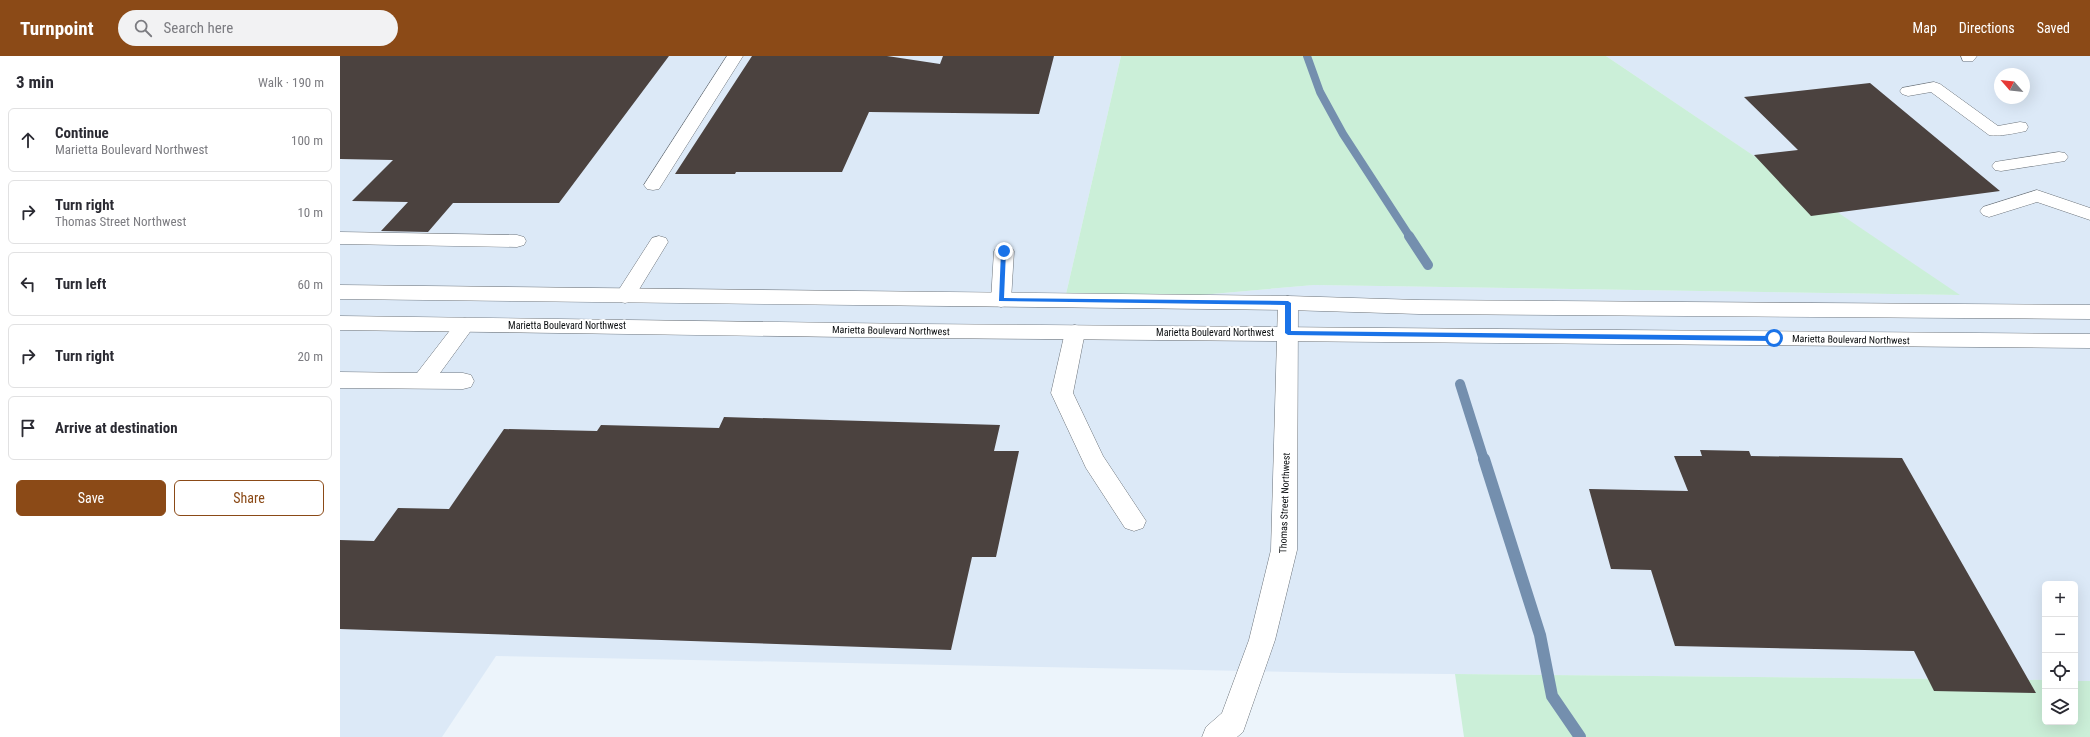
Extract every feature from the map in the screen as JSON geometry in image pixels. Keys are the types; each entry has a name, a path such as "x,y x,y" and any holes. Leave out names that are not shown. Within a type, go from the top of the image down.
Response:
{"main road":[{"path":"653,185 735,56"},
{"path":"1908,91 1934,87 1994,131 2020,127"},
{"path":"2001,166 2058,157"},
{"path":"1989,211 2037,196 2090,214"},
{"path":"340,238 517,240"},
{"path":"625,296 659,242"},
{"path":"1001,300 1004,251"},
{"path":"340,292 1288,303 1442,307 2090,312"},
{"name":"Thomas Street Northwest","path":"1216,737 1233,722 1262,640 1284,550 1288,303"},
{"name":"Marietta Boulevard Northwest","path":"340,323 1075,332 2090,341"},
{"path":"423,380 465,325"},
{"path":"1075,332 1062,393 1094,460 1134,521"},
{"path":"340,380 463,381"}],"shaded area":[{"path":"340,56 1121,56 1063,307 1314,285 1959,295 1606,56 2090,56 2090,681 2078,681 2078,581 2042,581 2042,680 1342,673 496,656 442,737 340,737"}],"green space":[{"path":"1121,56 1606,56 1960,295 1314,285 1063,307"},
{"path":"1455,674 2042,680 2042,725 2078,725 2078,681 2090,681 2090,737 1464,737"}],"building":[{"path":"340,56 669,56 559,203 453,203 428,232 381,231 408,202 352,201 393,160 340,159"},
{"path":"752,56 887,56 940,64 943,56 1054,56 1039,114 869,112 842,172 736,172 735,174 675,174"},
{"path":"1870,83 2000,191 1811,216 1754,155 1798,150 1744,97"},
{"path":"724,417 1000,425 994,451 1019,451 996,557 972,557 951,650 340,629 340,540 374,541 398,508 449,509 504,429 597,431 601,425 719,428"},
{"path":"1700,450 1749,451 1751,456 1902,458 2036,693 1934,691 1914,651 1675,646 1651,570 1611,569 1589,489 1688,491 1674,456 1702,456"}],"waterway":[{"path":"1307,56 1320,92 1343,134 1410,237"},
{"path":"1409,236 1428,265"},
{"path":"1460,384 1484,460"},
{"path":"1484,459 1540,635 1552,696 1580,737"}],"route":[{"path":"1004,251 1001,300 1288,303 1288,333 1774,338"}]}
